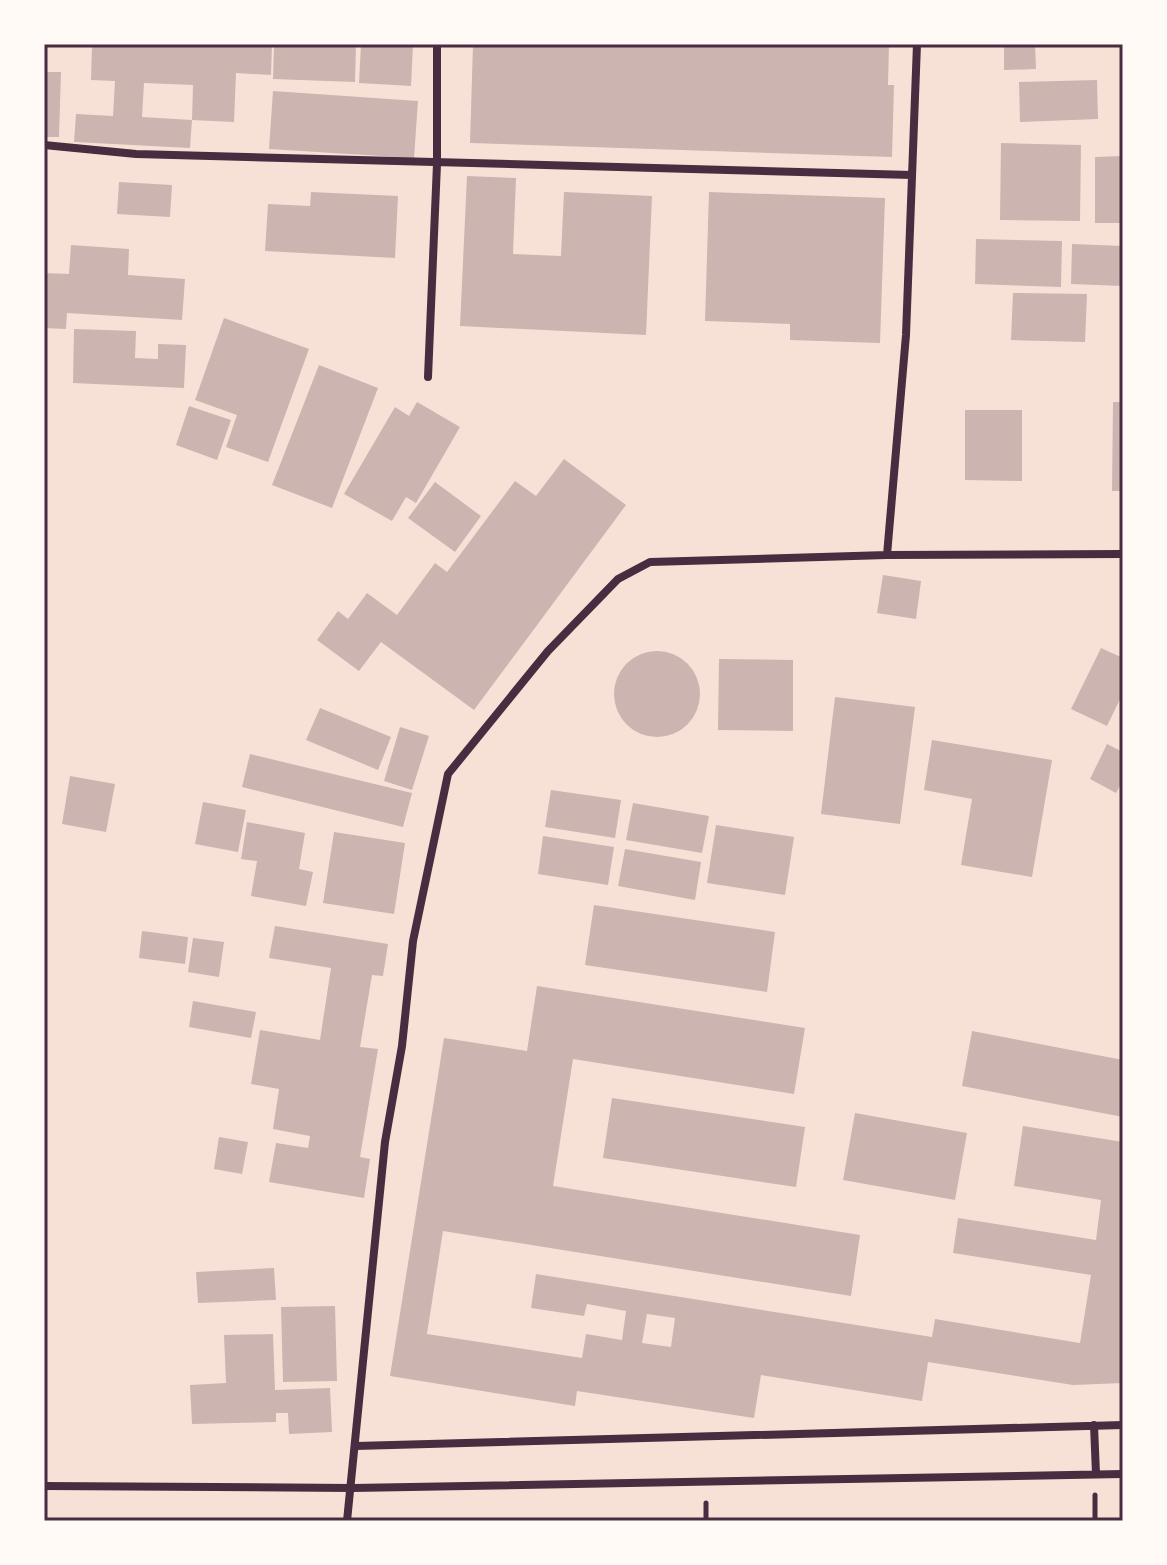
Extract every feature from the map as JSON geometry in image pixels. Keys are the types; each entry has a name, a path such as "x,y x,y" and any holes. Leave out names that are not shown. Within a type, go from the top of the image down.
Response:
{"street":[{"path":"428,377 437,164 437,44"},
{"path":"887,555 906,335 917,44"},
{"path":"44,145 136,154 912,175"},
{"path":"347,1521 353,1488 385,1142 402,1046 413,941 448,774 548,651 618,579 650,562 887,555 1123,554"},
{"path":"1094,1425 1096,1474"},
{"path":"356,1446 1123,1425"},
{"path":"44,1486 353,1488 1123,1474"}],"building":[{"path":"92,44 272,44 271,75 236,73 234,122 192,120 190,148 74,142 76,114 113,116 115,81 91,80","holes":["144,83 193,85 192,120 142,117"]},
{"path":"274,44 356,44 355,82 273,79"},
{"path":"361,44 413,44 411,86 359,83"},
{"path":"473,44 889,44 888,85 894,85 892,157 470,143"},
{"path":"1004,44 1035,44 1036,69 1004,70"},
{"path":"44,72 61,72 59,137 44,137"},
{"path":"1097,80 1098,119 1020,122 1019,82"},
{"path":"273,91 418,101 414,158 269,149"},
{"path":"1001,143 1081,145 1080,221 1000,220"},
{"path":"1123,156 1123,223 1095,223 1095,157"},
{"path":"467,176 516,178 513,254 561,256 564,192 652,196 646,335 460,326"},
{"path":"119,182 172,185 170,217 117,214"},
{"path":"311,192 398,196 395,258 265,251 268,204 310,206"},
{"path":"709,192 885,198 880,343 790,340 790,324 705,321"},
{"path":"976,239 1062,241 1061,287 975,284"},
{"path":"1072,244 1123,246 1123,286 1071,284"},
{"path":"71,245 129,249 128,275 185,279 182,320 67,313 66,329 44,328 44,273 69,274"},
{"path":"1013,293 1087,294 1085,342 1011,340"},
{"path":"224,318 309,349 268,462 226,447 237,415 195,400"},
{"path":"74,329 136,331 135,358 158,359 158,344 186,345 184,388 73,383"},
{"path":"319,365 378,388 332,508 272,485"},
{"path":"417,402 460,427 416,503 406,497 392,521 344,494 395,407 409,416"},
{"path":"1113,402 1123,402 1123,491 1112,491"},
{"path":"189,406 231,420 217,460 176,445"},
{"path":"965,410 1022,410 1022,481 965,480"},
{"path":"564,459 626,505 474,710 381,642 359,671 317,640 338,611 348,619 367,593 397,615 435,563 447,572 515,481 536,496"},
{"path":"435,482 481,516 455,552 408,518"},
{"path":"883,575 921,581 916,619 877,613"},
{"path":"1101,648 1123,658 1123,693 1107,726 1071,709"},
{"path":"657,651 681,658 693,670 700,694 693,718 681,730 657,737 633,730 621,718 614,694 621,670 633,658"},
{"path":"719,659 793,660 793,731 718,730"},
{"path":"835,697 915,707 900,824 821,814"},
{"path":"320,708 391,737 378,770 306,740"},
{"path":"400,727 429,736 412,790 384,781"},
{"path":"932,740 1052,760 1032,877 961,865 972,799 924,790"},
{"path":"1107,744 1123,752 1123,780 1116,793 1090,779"},
{"path":"250,754 412,793 403,827 242,787"},
{"path":"70,776 115,784 106,832 62,824"},
{"path":"551,790 621,800 615,838 545,827"},
{"path":"203,802 246,810 238,852 195,844"},
{"path":"633,803 709,816 702,853 626,840"},
{"path":"247,822 305,833 299,869 313,872 306,906 251,896 257,861 241,859"},
{"path":"716,825 794,837 785,895 707,883"},
{"path":"334,832 405,843 394,914 323,903"},
{"path":"543,836 614,847 608,885 538,874"},
{"path":"625,849 701,862 695,900 618,886"},
{"path":"594,905 775,932 767,992 585,965"},
{"path":"275,926 388,944 383,976 372,975 360,1047 378,1049 360,1157 370,1159 364,1198 269,1182 276,1143 308,1148 310,1136 273,1129 279,1089 251,1084 260,1030 320,1040 331,968 269,958"},
{"path":"142,931 188,937 185,964 139,958"},
{"path":"193,938 224,942 219,977 188,972"},
{"path":"537,986 805,1028 794,1094 573,1059 553,1186 860,1235 851,1296 443,1231 427,1334 582,1358 586,1334 622,1340 626,1311 587,1304 584,1316 531,1308 536,1274 932,1337 935,1319 1080,1343 1091,1275 953,1253 958,1218 1096,1240 1101,1200 1014,1186 1023,1126 1123,1142 1123,1383 1073,1385 928,1362 922,1401 761,1375 754,1418 577,1391 575,1406 390,1376 444,1038 527,1051","holes":["647,1314 675,1318 671,1347 642,1343"]},
{"path":"193,1001 256,1012 251,1038 189,1027"},
{"path":"972,1031 1123,1060 1123,1117 962,1086"},
{"path":"612,1098 805,1127 796,1187 603,1158"},
{"path":"855,1113 967,1133 955,1200 843,1180"},
{"path":"219,1137 248,1142 242,1174 214,1169"},
{"path":"274,1268 276,1300 198,1303 196,1272"},
{"path":"335,1306 337,1381 283,1382 281,1307"},
{"path":"273,1334 275,1390 330,1388 332,1432 289,1434 288,1413 276,1413 276,1422 192,1424 190,1385 226,1383 224,1335"}]}
